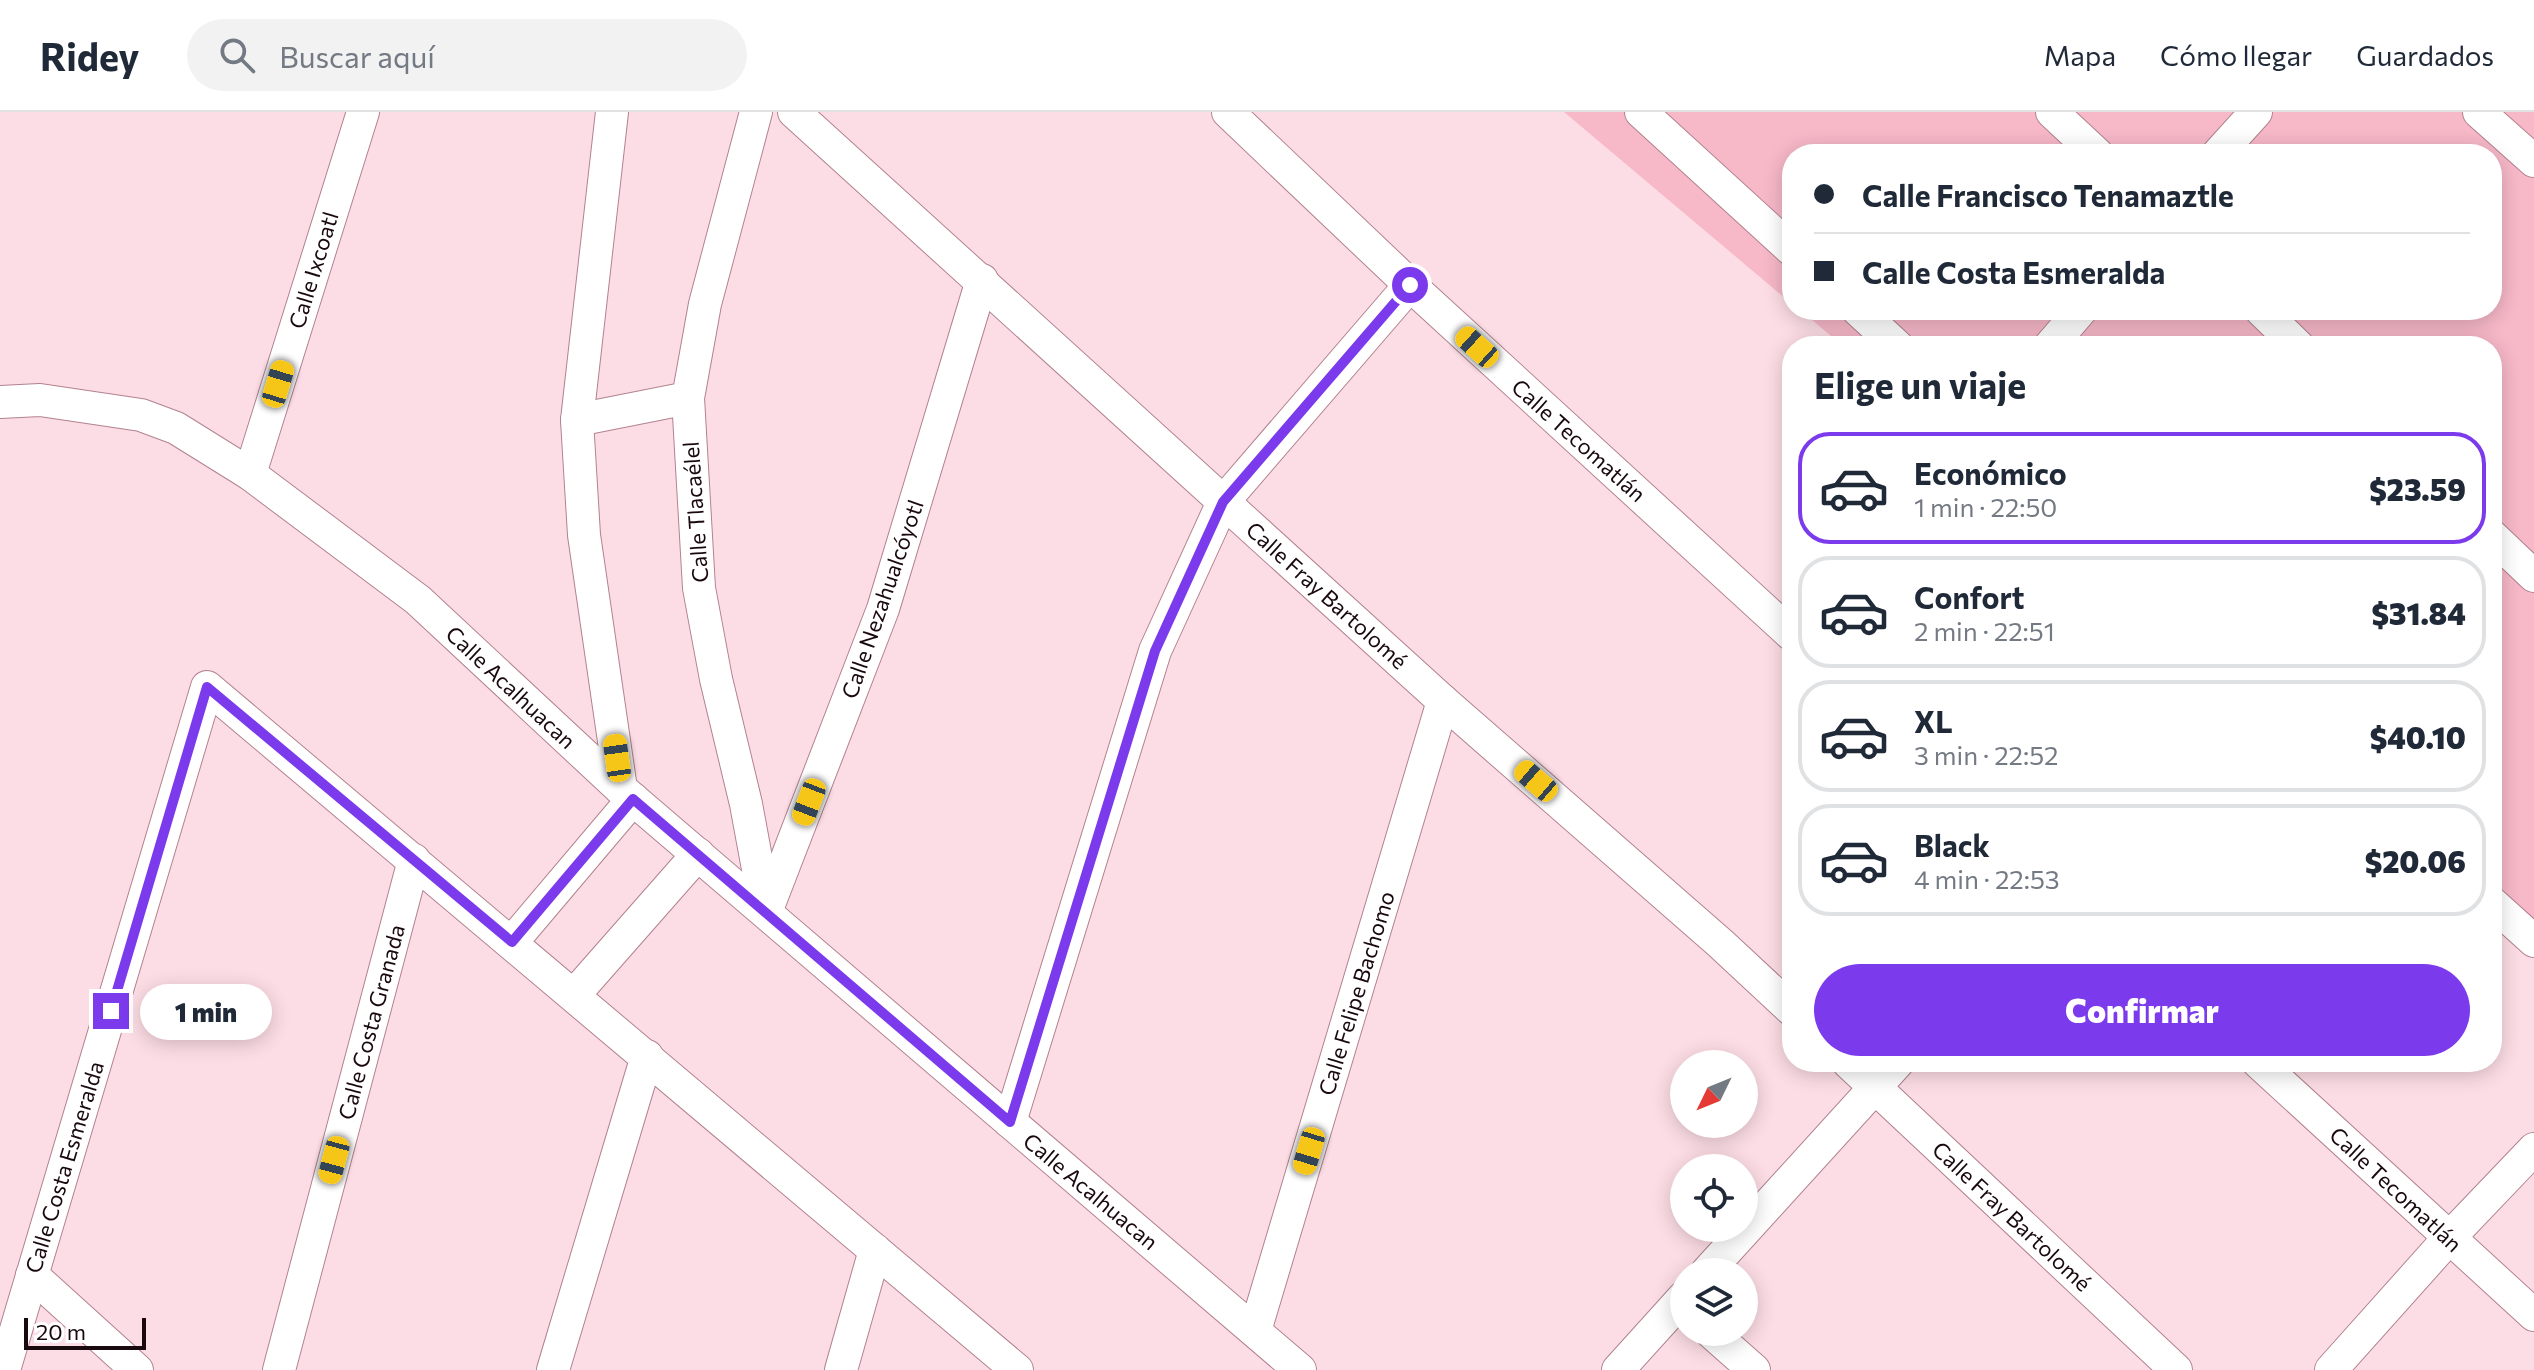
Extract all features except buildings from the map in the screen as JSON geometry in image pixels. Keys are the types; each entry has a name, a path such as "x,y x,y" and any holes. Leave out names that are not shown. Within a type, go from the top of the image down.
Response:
{"street":[{"name":"Calle Ixcoatl","path":"250,474 363,112"},
{"path":"512,942 627,794 584,535 577,420 612,112"},
{"name":"Calle Tlacaélel","path":"756,112 705,304 688,398 699,588 766,912"},
{"name":"Calle Fray Bartolomé","path":"794,112 1443,701 1782,1001"},
{"name":"Calle Tecomatlán","path":"1228,112 1410,285 1782,626"},
{"path":"1641,112 1782,241"},
{"path":"2052,112 2086,144"},
{"path":"2227,144 2256,112"},
{"path":"2479,112 2534,161"},
{"name":"Calle Nezahualcóyotl","path":"766,912 883,609 982,280"},
{"path":"1010,1122 1155,651 1223,502 1410,285"},
{"path":"1869,320 1886,336"},
{"path":"2059,336 2072,320"},
{"path":"2271,320 2288,336"},
{"path":"577,420 688,398"},
{"name":"Calle Acalhuacan","path":"0,402 40,400 141,415 176,428 250,474 418,600 627,794 1300,1370"},
{"path":"2502,546 2534,576"},
{"name":"Calle Costa Esmeralda","path":"4,1370 207,687 414,860"},
{"name":"Calle Felipe Bachomo","path":"1255,1331 1443,701"},
{"path":"574,995 698,854"},
{"path":"414,860 1017,1370"},
{"name":"Calle Costa Granada","path":"279,1370 414,860"},
{"path":"2502,912 2534,941"},
{"path":"553,1370 647,1056"},
{"name":"Calle Fray Bartolomé","path":"1859,1072 2176,1370"},
{"path":"1720,1258 1889,1072"},
{"name":"Calle Tecomatlán","path":"2269,1072 2534,1315"},
{"path":"2331,1370 2534,1149"},
{"path":"841,1370 875,1250"},
{"path":"32,1275 137,1370"},
{"path":"1618,1370 1670,1316"},
{"path":"1727,1346 1754,1370"}],"shaded area":[{"path":"1564,112 2534,112 2534,926 2502,899 2502,336 1831,336 1812,320 2502,320 2502,144 1782,144 1782,296"}],"route":[{"path":"111,1011 207,687 512,942 633,799 1010,1122 1155,651 1223,502 1410,285"}]}
